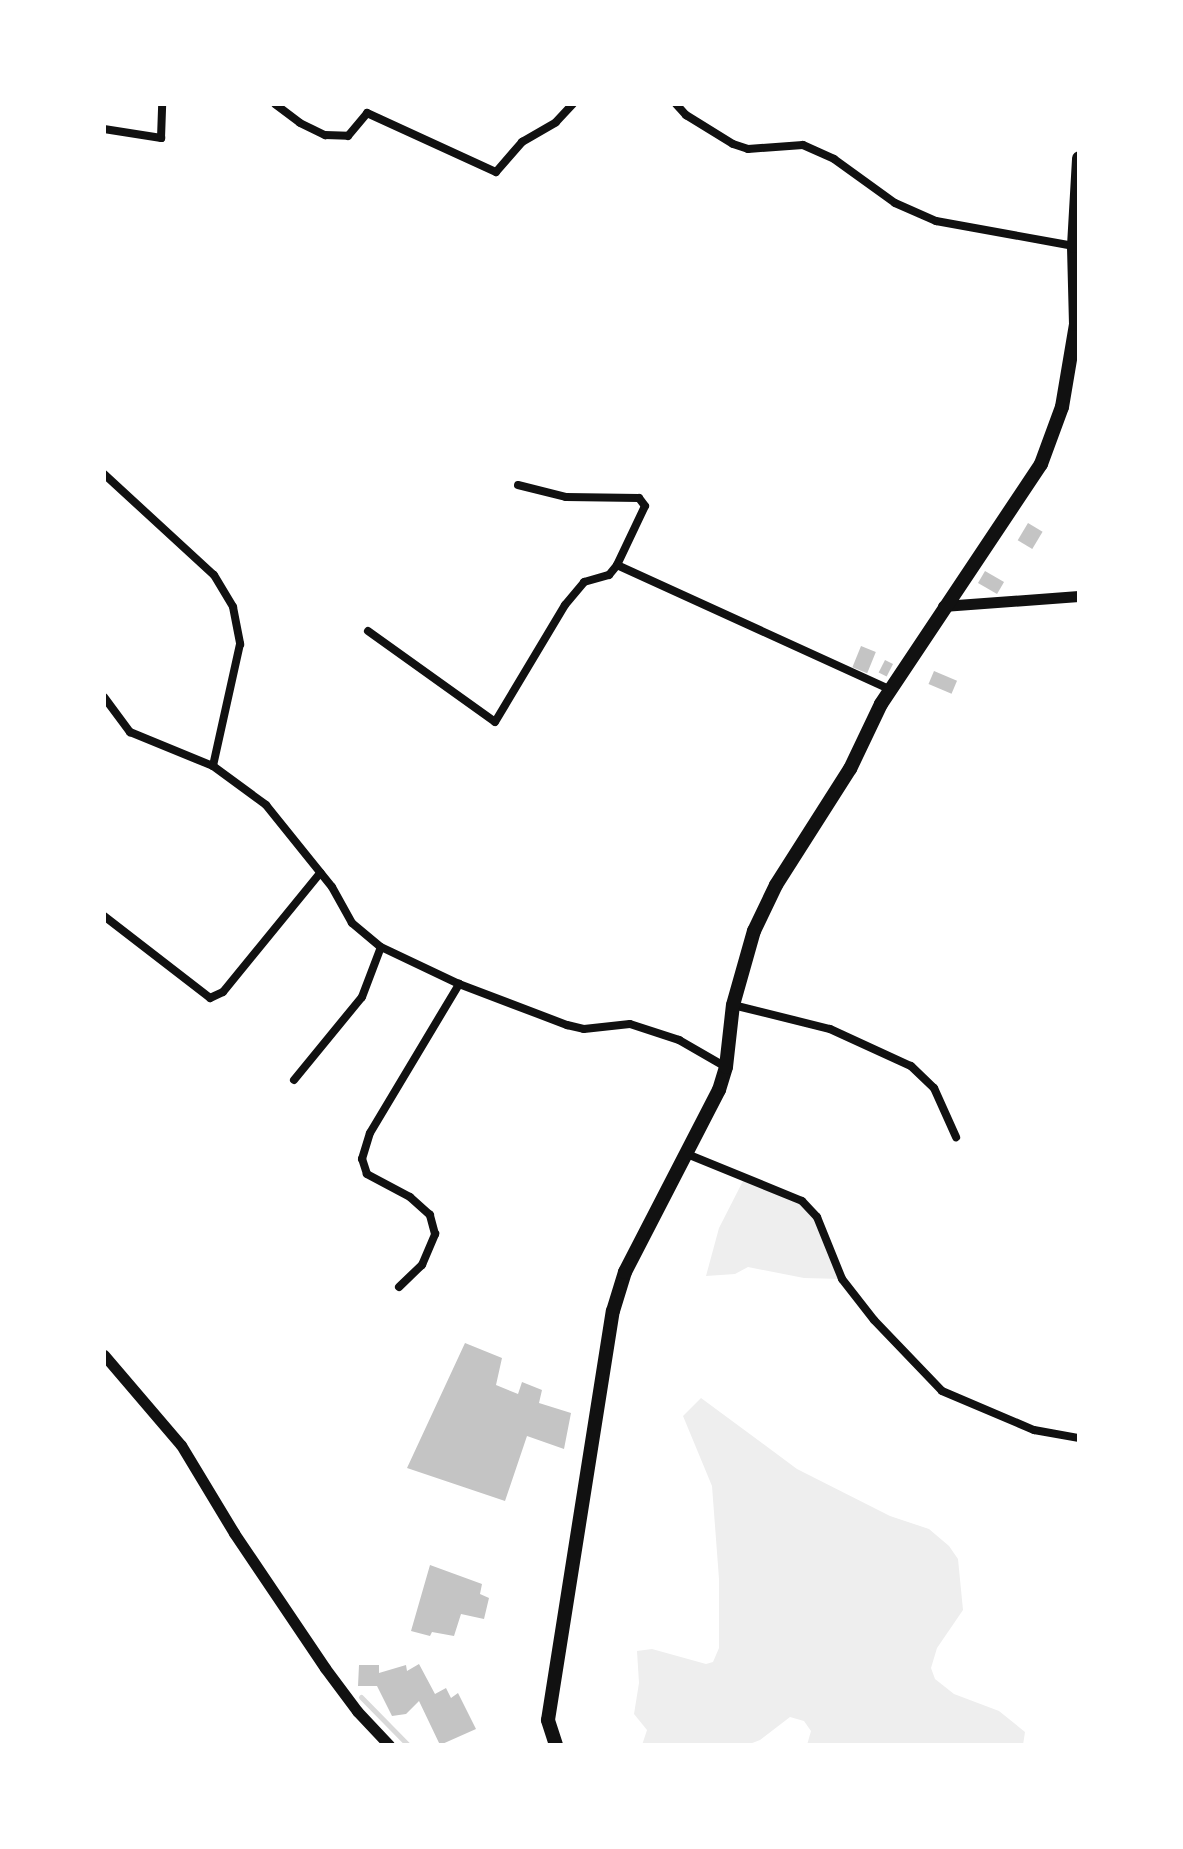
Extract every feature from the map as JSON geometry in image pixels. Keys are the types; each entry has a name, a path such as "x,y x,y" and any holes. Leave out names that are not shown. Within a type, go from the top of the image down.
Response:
{"main road":[{"path":"556,1745 548,1720 613,1311 625,1272 687,1154 726,1067 733,1005 754,931 776,885 850,769 891,690 943,606 1041,464 1062,407 1076,324 1074,246 1079,158"}],"street":[{"path":"104,129 161,138 162,104"},
{"path":"275,104 300,123 325,135 348,136 367,113 496,172 522,142 556,122 573,104"},
{"path":"676,104 686,115 733,144 748,149 803,145 834,159 895,203 936,221 1074,246"},
{"path":"104,474 214,575 233,607 240,644 213,766"},
{"path":"368,631 495,722 565,605 584,582 609,575 617,565 645,506 639,498 566,497 518,485"},
{"path":"617,565 891,690"},
{"path":"943,606 1079,596"},
{"path":"104,697 130,732 213,766 266,805 320,873 352,923 381,947 459,984 575,1027 630,1024 679,1040 726,1067"},
{"path":"104,916 210,998 223,992 320,873"},
{"path":"294,1080 362,997 381,947"},
{"path":"399,1287 422,1265 435,1234 430,1215 410,1197 367,1174 362,1159 370,1133 459,984"},
{"path":"733,1005 830,1029 883,1050 911,1066 934,1088 956,1137"},
{"path":"687,1154 802,1201 817,1217 842,1279 874,1320 942,1391 1034,1430 1079,1438"},
{"path":"104,1355 181,1445 234,1533 325,1668 357,1711 389,1745"}],"shaded area":[{"path":"744,1179 802,1201 817,1217 842,1279 804,1278 748,1267 735,1274 706,1276 719,1228"},
{"path":"701,1398 797,1469 890,1516 929,1529 949,1546 958,1559 963,1610 937,1648 931,1668 935,1679 954,1694 999,1711 1025,1732 1023,1745 807,1745 811,1731 804,1721 790,1717 760,1740 747,1745 642,1745 647,1730 634,1714 639,1683 637,1651 652,1649 706,1664 713,1662 719,1648 719,1579 712,1486 683,1416"}],"building":[{"path":"1028,523 1043,532 1032,549 1018,540"},
{"path":"985,571 1004,582 997,594 978,583"},
{"path":"861,646 876,652 867,673 852,667"},
{"path":"885,660 893,664 887,677 879,672"},
{"path":"934,671 957,681 952,694 929,684"},
{"path":"465,1343 502,1358 496,1385 518,1394 522,1382 542,1390 539,1403 571,1413 564,1449 527,1436 505,1501 407,1468"},
{"path":"430,1565 482,1584 480,1594 489,1598 484,1619 461,1614 454,1636 432,1632 430,1636 411,1631"},
{"path":"419,1664 435,1694 446,1688 451,1698 458,1693 476,1729 440,1745 419,1701 406,1714 392,1716 377,1686 358,1686 359,1665 379,1665 379,1673 406,1665 407,1671"}],"waterway":[{"path":"361,1697 408,1745"}]}
